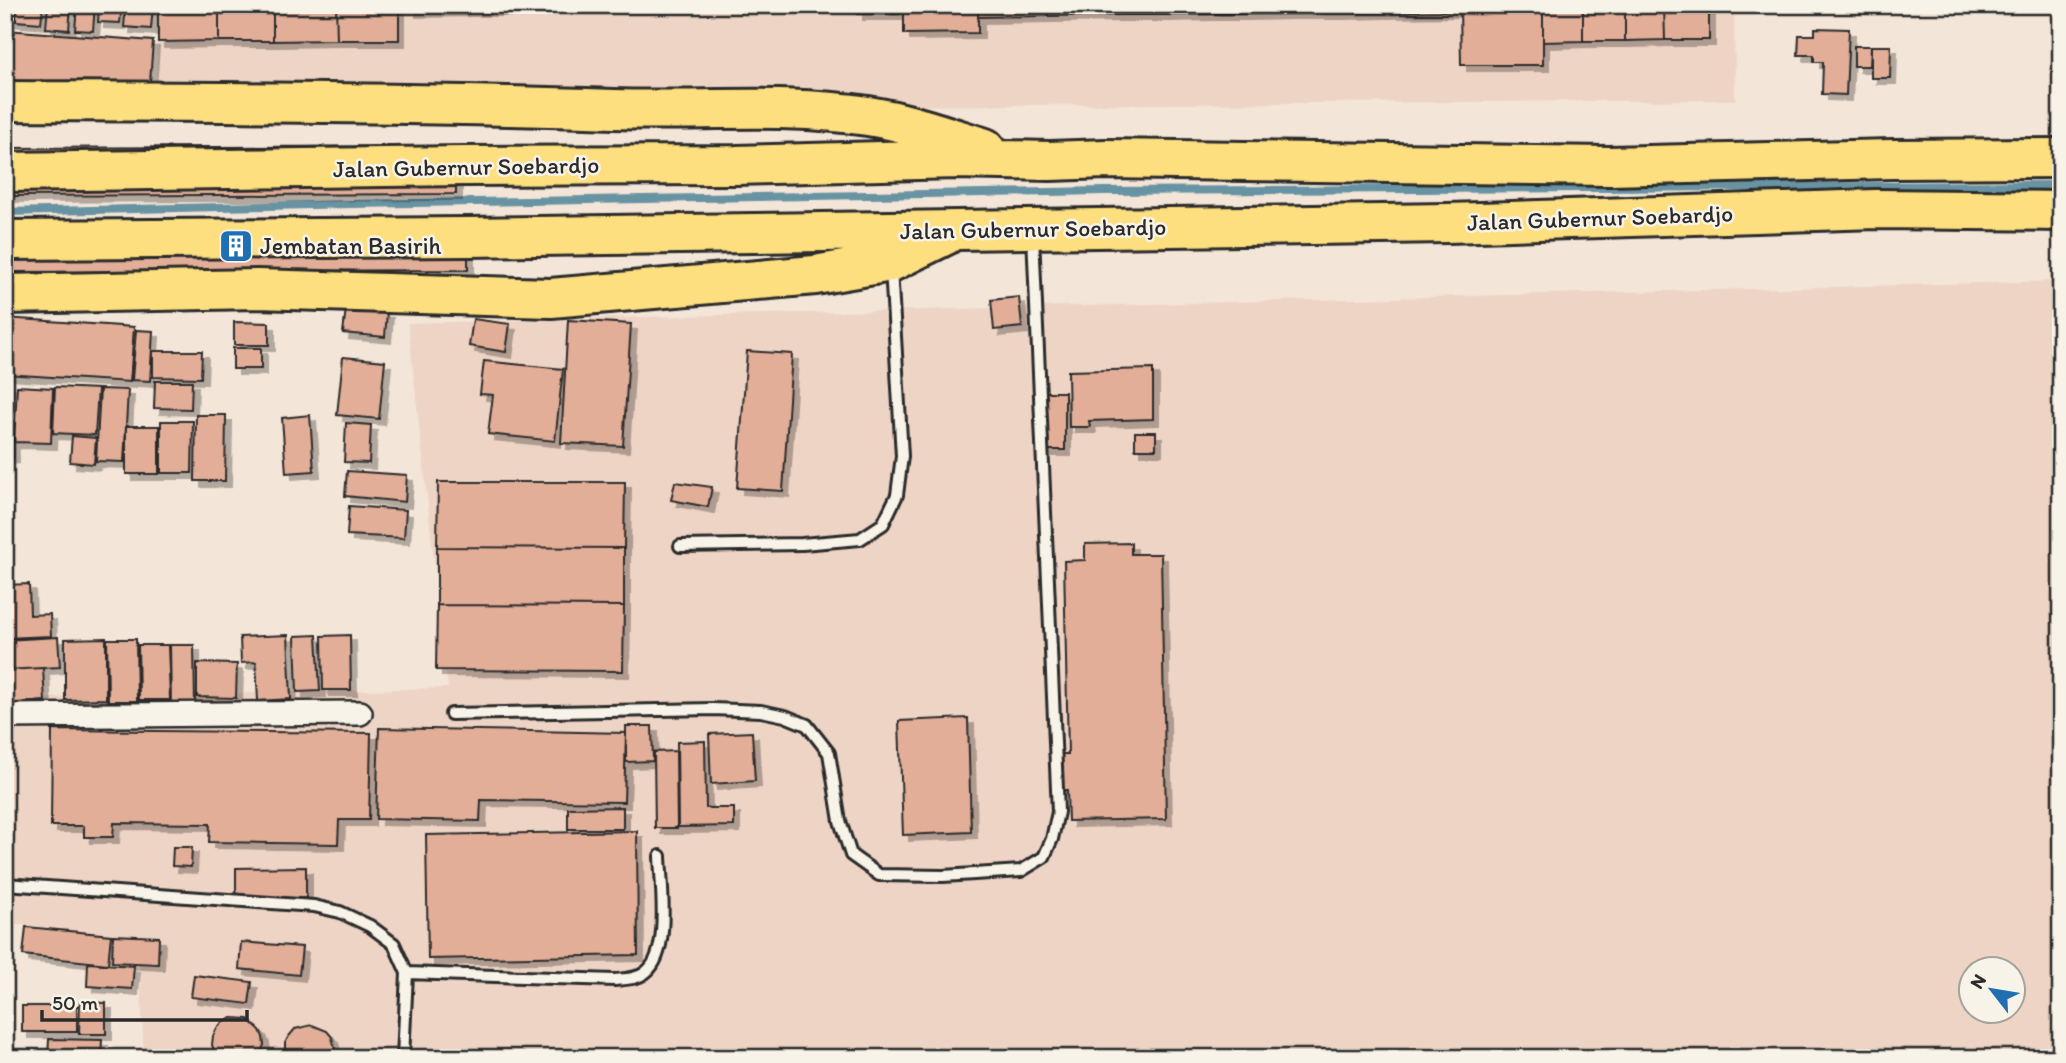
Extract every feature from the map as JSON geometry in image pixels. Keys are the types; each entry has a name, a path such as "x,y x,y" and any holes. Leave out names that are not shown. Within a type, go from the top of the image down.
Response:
{"highway":[{"path":"5,101 814,110 867,115 908,123 1022,160"},
{"path":"584,166 585,108"},
{"name":"Jalan Gubernur Soebardjo","path":"5,172 464,166 736,166 955,159 1609,166 2061,158"},
{"name":"Jalan Gubernur Soebardjo","path":"5,240 468,237 1448,223 1876,209 2061,211"},
{"path":"5,294 257,289 551,298 802,276 891,262 958,230"}],"street":[{"path":"5,716 360,713"}],"lane":[{"path":"451,714 713,709 761,711 785,716 807,725 829,753 840,821 851,855 879,875 943,876 1021,872 1044,857 1052,839 1058,812 1033,229"},
{"path":"680,546 802,544 860,539 883,524 897,495 902,456 891,262"},
{"path":"407,973 615,980 634,978 647,972 657,957 662,934 660,856"},
{"path":"5,884 314,906 340,912 370,926 394,944 407,973 403,1058"}],"shaded area":[{"path":"156,5 1734,5 1735,100 585,108 157,95"},
{"path":"2061,281 2061,1058 144,1058 139,945 5,922 5,699 448,688 408,323"}],"building":[{"path":"5,5 17,5 16,21 5,20"},
{"path":"17,5 43,5 41,23 16,21"},
{"path":"48,5 71,5 69,30 46,28"},
{"path":"77,5 95,5 93,31 75,30"},
{"path":"99,5 122,5 120,23 98,22"},
{"path":"126,5 153,5 151,29 124,27"},
{"path":"158,5 219,5 219,41 158,42"},
{"path":"219,5 273,5 273,41 219,41"},
{"path":"273,5 336,5 337,40 273,41"},
{"path":"336,5 399,5 399,40 337,40"},
{"path":"410,5 475,5 475,10 410,11"},
{"path":"475,5 535,5 535,10 475,10"},
{"path":"857,5 899,5 899,14 857,14"},
{"path":"904,5 978,5 978,33 904,34"},
{"path":"978,5 1048,5 1048,16 978,17"},
{"path":"1048,5 1122,5 1122,15 1048,16"},
{"path":"1122,5 1164,5 1164,15 1122,15"},
{"path":"1164,5 1206,5 1206,14 1164,15"},
{"path":"1206,5 1244,5 1244,14 1206,14"},
{"path":"1244,5 1290,5 1290,13 1244,14"},
{"path":"1290,5 1339,5 1339,13 1290,13"},
{"path":"1339,5 1381,5 1381,12 1339,13"},
{"path":"1381,5 1460,5 1460,11 1381,12"},
{"path":"1460,5 1543,5 1543,65 1461,65"},
{"path":"1543,5 1583,5 1583,41 1543,42"},
{"path":"1583,5 1625,5 1625,41 1583,41"},
{"path":"1625,5 1664,5 1665,40 1625,41"},
{"path":"1664,5 1709,5 1709,40 1665,40"},
{"path":"1815,28 1849,29 1846,95 1822,94 1823,62 1814,62 1814,55 1798,55 1799,35 1815,35"},
{"path":"5,30 153,41 149,96 5,86"},
{"path":"1854,46 1871,46 1870,66 1854,66"},
{"path":"1871,46 1891,46 1890,78 1871,78"},
{"name":"Jembatan Basirih","path":"456,146 456,194 5,196 5,148"},
{"name":"Jembatan Basirih","path":"468,221 468,270 5,272 5,223"},
{"path":"1019,297 1022,327 994,330 991,300"},
{"path":"346,308 387,312 385,337 343,333"},
{"path":"5,318 134,327 130,382 5,374"},
{"path":"473,319 510,324 506,352 469,346"},
{"path":"568,320 631,324 623,446 561,443"},
{"path":"234,322 269,323 269,345 234,345"},
{"path":"136,330 153,331 150,381 132,380"},
{"path":"233,348 261,348 261,369 233,369"},
{"path":"153,351 202,351 201,378 153,377"},
{"path":"747,351 792,354 783,491 737,488"},
{"path":"343,357 385,361 379,419 337,415"},
{"path":"484,361 563,369 555,441 488,434 493,395 480,394"},
{"path":"1153,369 1153,419 1089,421 1090,427 1069,427 1068,371"},
{"path":"155,381 192,381 191,409 154,408"},
{"path":"5,383 11,383 13,457 5,458"},
{"path":"17,386 53,388 51,443 14,442"},
{"path":"55,387 98,389 95,435 53,433"},
{"path":"100,389 128,390 124,462 96,461"},
{"path":"1042,392 1065,392 1065,450 1042,450"},
{"path":"196,415 226,415 225,481 195,481"},
{"path":"310,415 314,471 286,473 282,418"},
{"path":"161,421 193,421 192,473 161,473"},
{"path":"346,423 371,425 369,463 344,462"},
{"path":"126,426 159,426 159,474 126,474"},
{"path":"1135,432 1156,432 1156,449 1135,449"},
{"path":"72,436 96,438 94,464 70,462"},
{"path":"347,471 407,475 405,502 345,496"},
{"path":"438,482 625,482 624,548 437,547"},
{"path":"675,482 712,487 708,507 671,500"},
{"path":"349,506 406,510 404,538 347,535"},
{"path":"1131,543 1131,554 1161,554 1166,819 1068,821 1067,790 1060,790 1059,754 1068,754 1064,561 1085,560 1085,544"},
{"path":"437,547 624,548 624,606 437,605"},
{"path":"29,584 30,615 50,614 51,636 5,638 5,585"},
{"path":"437,605 624,606 623,671 436,670"},
{"path":"288,635 291,699 258,701 256,662 241,663 240,637"},
{"path":"317,635 320,691 297,692 295,636"},
{"path":"350,635 351,690 323,690 322,636"},
{"path":"58,637 60,667 5,670 5,640"},
{"path":"106,638 106,699 65,700 65,639"},
{"path":"107,639 136,639 137,701 108,701"},
{"path":"138,645 168,645 170,700 139,700"},
{"path":"170,645 194,645 195,707 171,707"},
{"path":"197,663 237,664 236,698 197,697"},
{"path":"43,668 45,701 5,704 5,670"},
{"path":"968,718 971,832 903,835 899,721"},
{"path":"626,726 652,726 653,761 626,762"},
{"path":"379,728 626,733 624,802 481,800 480,821 376,819"},
{"path":"52,730 371,733 369,820 339,820 338,844 209,842 210,824 114,823 113,837 84,837 84,826 51,826"},
{"path":"752,732 755,781 711,784 709,734"},
{"path":"705,741 706,808 734,808 734,826 678,827 677,742"},
{"path":"676,751 677,828 655,828 654,752"},
{"path":"623,807 623,829 568,829 568,808"},
{"path":"637,831 638,955 428,959 426,835"},
{"path":"173,847 192,847 191,867 172,866"},
{"path":"306,867 306,898 236,898 236,868"},
{"path":"26,927 111,935 108,964 23,955"},
{"path":"113,935 159,937 158,964 112,962"},
{"path":"241,942 302,947 299,975 239,969"},
{"path":"88,963 134,966 132,989 87,986"},
{"path":"194,975 252,982 249,1004 191,997"},
{"path":"80,1002 106,1003 106,1034 79,1034"},
{"path":"22,1006 77,1006 77,1032 22,1032"},
{"path":"232,1018 248,1019 260,1030 264,1045 259,1058 217,1058 212,1045 213,1036 223,1022"},
{"path":"312,1025 327,1031 332,1037 335,1058 285,1058 285,1043 289,1036 295,1029"},
{"path":"49,1039 102,1040 101,1058 48,1058"}],"waterway":[{"path":"5,212 1104,191 2061,185"}],"place":[{"name":"Jembatan Basirih","path":"236,246"}]}
